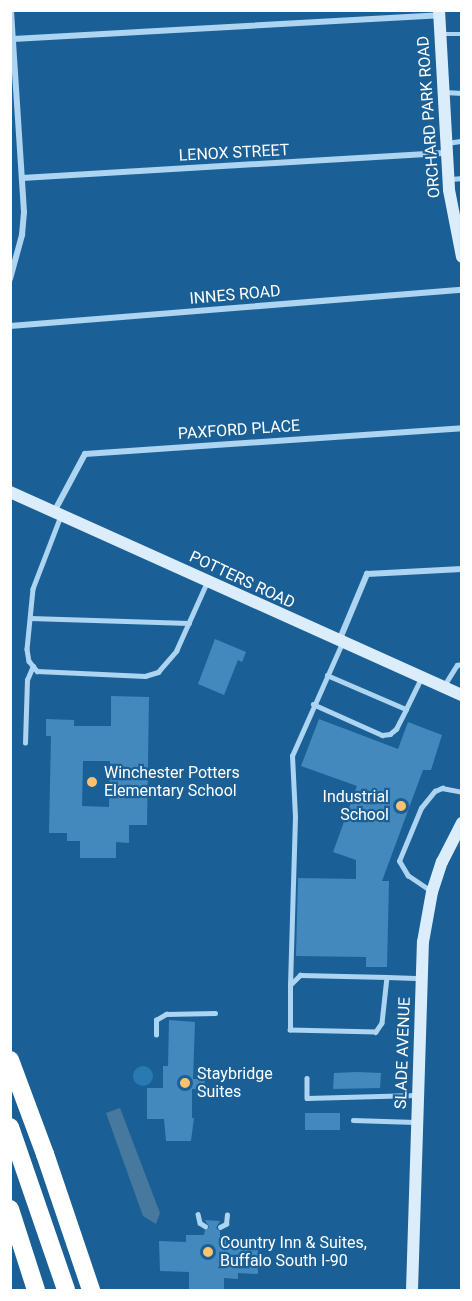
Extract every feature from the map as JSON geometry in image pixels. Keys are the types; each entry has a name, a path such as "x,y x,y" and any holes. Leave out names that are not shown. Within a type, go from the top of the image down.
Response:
{"highway":[{"path":"10,1060 91,1290"},
{"path":"10,1127 66,1290"},
{"path":"10,1209 36,1290"}],"street":[{"path":"10,279 22,235 22,178 11,10"},
{"path":"13,39 439,13"},
{"name":"ORCHARD PARK ROAD","path":"439,13 448,180 462,256"},
{"name":"LENOX STREET","path":"22,178 447,148"},
{"name":"INNES ROAD","path":"10,326 462,290"},
{"name":"PAXFORD PLACE","path":"58,514 85,454 462,428"},
{"name":"POTTERS ROAD","path":"10,492 340,643 462,695"},
{"path":"340,643 367,574 462,568"},
{"name":"SLADE AVENUE","path":"412,1290 426,915 442,862 462,823"}],"lane":[{"path":"440,34 462,34"},
{"path":"444,92 462,93"},
{"path":"447,148 462,141"},
{"path":"448,180 462,178"},
{"path":"58,514 33,589 27,649 29,661 37,671 145,676 158,672 167,664 207,582"},
{"path":"30,618 189,623"},
{"path":"340,643 292,756 295,817 288,1017 290,1029 376,1032 382,1023 387,977"},
{"path":"443,687 458,665 462,664"},
{"path":"25,742 27,680 33,666"},
{"path":"327,675 406,709"},
{"path":"313,704 382,735 390,734 396,729 421,678"},
{"path":"432,892 408,876 399,861 421,808 435,791 442,788 462,792"},
{"path":"290,985 300,975 422,978"},
{"path":"156,1035 156,1020 166,1014 215,1013"},
{"path":"308,1078 307,1098 419,1095"},
{"path":"353,1120 417,1122"},
{"path":"198,1214 200,1223 205,1226"},
{"path":"220,1227 226,1224 227,1215"}],"shaded area":[{"path":"139,1066 147,1066 153,1072 153,1080 147,1086 139,1086 133,1080 133,1072"},
{"path":"120,1108 160,1213 156,1224 143,1216 106,1113"}],"building":[{"path":"215,639 246,652 242,662 238,660 224,695 198,684"},
{"path":"111,696 149,697 147,825 129,825 129,843 116,842 116,858 80,858 80,841 67,841 67,833 49,833 51,736 46,736 46,719 74,720 74,726 111,726","holes":["83,761 110,761 109,807 82,806"]},
{"path":"319,719 398,749 408,722 442,735 431,770 423,770 382,881 389,881 387,967 366,967 366,957 296,956 298,878 356,879 356,860 333,852 357,786 301,766"},
{"name":"Staybridge Suites","path":"169,1020 195,1022 193,1079 205,1079 204,1089 192,1089 192,1118 194,1118 191,1141 166,1141 164,1119 147,1119 147,1088 163,1088 163,1066 168,1066"},
{"path":"334,1073 381,1073 380,1088 333,1089"},
{"path":"305,1113 340,1113 340,1130 305,1130"},
{"name":"Country Inn & Suites, Buffalo South I-90","path":"205,1220 220,1221 216,1228 220,1231 220,1240 226,1240 226,1243 258,1244 258,1274 238,1273 238,1279 224,1278 224,1290 189,1290 189,1272 160,1271 159,1241 186,1242 186,1235 204,1235 205,1230 209,1227"}],"place":[{"name":"Winchester Potters Elementary School","path":"92,782"},
{"name":"Industrial School","path":"401,806"},
{"name":"Staybridge Suites","path":"185,1083"},
{"name":"Country Inn & Suites, Buffalo South I-90","path":"208,1252"}]}
